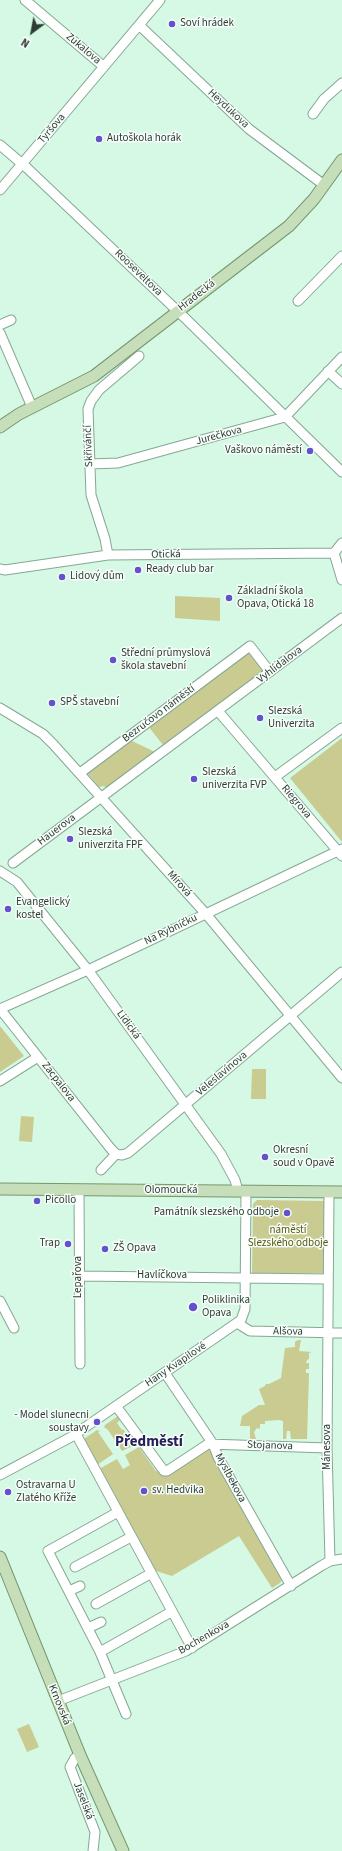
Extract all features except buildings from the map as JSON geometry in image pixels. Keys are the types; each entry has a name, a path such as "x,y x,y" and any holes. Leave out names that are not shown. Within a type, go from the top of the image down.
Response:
{"main road":[{"name":"Hradecká","path":"0,427 32,407 94,376 289,226 324,185 342,160"},
{"name":"Olomoucká","path":"0,1189 342,1192"},
{"name":"Krnovská","path":"0,1557 80,1755 122,1851"}],"street":[{"name":"Zukalova","path":"25,0 104,66"},
{"name":"Tyršova","path":"0,190 160,0"},
{"name":"Heydukova","path":"139,25 244,125 324,185"},
{"path":"313,114 324,99 342,83"},
{"name":"Rooseveltova","path":"0,145 23,164 178,311 342,472"},
{"path":"298,301 342,256"},
{"path":"0,325 11,320"},
{"path":"0,334 32,407"},
{"name":"Skřivánčí","path":"108,555 105,539 90,496 88,409 90,403 100,390 139,356"},
{"path":"285,417 342,357"},
{"path":"328,371 342,384"},
{"name":"Jurečkova","path":"90,464 118,463 285,417"},
{"path":"342,544 334,553 342,580"},
{"name":"Otická","path":"0,569 5,570 108,555 334,553"},
{"name":"Vyhlídalova","path":"218,711 342,618"},
{"name":"Bezručovo náměstí","path":"80,773 250,646 270,672"},
{"name":"Mírová","path":"0,708 43,734 80,773 206,914 342,1078"},
{"path":"101,797 218,711"},
{"name":"Riegrova","path":"218,711 340,852"},
{"path":"274,777 342,728"},
{"name":"Hauerova","path":"13,863 101,797"},
{"name":"Na Rybníčku","path":"0,1009 88,970 340,852"},
{"name":"Lidická","path":"0,872 17,882 88,970 223,1156 226,1165 242,1191"},
{"name":"Veleslavínova","path":"101,1170 116,1154 122,1156 126,1154 342,972"},
{"name":"Zacpalova","path":"0,1009 116,1154"},
{"path":"0,1081 38,1057"},
{"name":"Lepařova","path":"79,1190 80,1364"},
{"path":"237,1323 244,1313 245,1277 242,1191"},
{"path":"328,1332 329,1192"},
{"name":"Havlíčkova","path":"79,1276 328,1279"},
{"path":"0,1301 14,1328"},
{"name":"Alšova","path":"237,1323 242,1328 250,1331 342,1332"},
{"name":"Hany Kvapilové","path":"0,1475 76,1434 237,1323"},
{"name":"Mánesova","path":"328,1332 327,1448 330,1561"},
{"name":"Myslbekova","path":"165,1373 213,1444 218,1457 290,1586"},
{"path":"116,1406 164,1471 167,1471 205,1445 213,1444"},
{"path":"76,1434 150,1574 192,1648"},
{"name":"Stojanova","path":"213,1444 327,1448"},
{"path":"118,1512 48,1551 100,1652 126,1714"},
{"path":"61,1575 130,1537"},
{"name":"Bochenkova","path":"58,1700 113,1680 192,1648 330,1561 342,1559"},
{"path":"80,1613 150,1574"},
{"path":"69,1592 80,1586"},
{"path":"100,1652 171,1612"},
{"path":"88,1628 101,1622"},
{"name":"Jaselská","path":"80,1755 75,1758 70,1767 95,1832 93,1851"}],"green space":[{"path":"175,596 220,598 220,621 175,618"},
{"path":"248,651 263,671 163,745 148,726"},
{"path":"342,738 342,842 290,778"},
{"path":"130,740 155,752 106,788 104,786 99,787 87,773"},
{"path":"0,1026 24,1056 0,1072"},
{"path":"252,1069 266,1069 266,1099 251,1099"},
{"path":"21,1116 34,1117 32,1142 19,1141"},
{"name":"náměstí Slezského odboje","path":"257,1200 324,1201 324,1273 252,1273 253,1204"},
{"path":"301,1340 299,1351 312,1352 309,1353 309,1359 306,1363 309,1363 309,1369 306,1369 306,1373 309,1373 307,1439 291,1439 290,1431 287,1431 286,1439 283,1439 283,1421 279,1420 265,1421 265,1424 260,1424 260,1429 257,1428 254,1432 256,1439 250,1439 250,1426 240,1426 242,1416 259,1405 265,1405 259,1389 266,1384 281,1378 285,1348 295,1347 295,1342"},
{"path":"118,1416 121,1419 117,1423 126,1433 124,1434 130,1442 134,1440 137,1444 122,1451 108,1430 104,1427"},
{"path":"97,1430 100,1431 98,1432 113,1454 97,1465 81,1441"},
{"path":"139,1447 156,1471 166,1474 208,1447 282,1580 280,1583 272,1588 239,1536 172,1576 153,1570 99,1469 117,1459 123,1469 130,1465 125,1455"},
{"path":"29,1724 39,1747 27,1752 17,1729"}],"place":[{"name":"Soví hrádek","path":"172,24"},
{"name":"Autoškola horák","path":"99,139"},
{"name":"Vaškovo náměstí","path":"310,451"},
{"name":"Ready club bar","path":"138,570"},
{"name":"Lidový dům","path":"62,577"},
{"name":"Základní škola Opava, Otická 18","path":"229,598"},
{"name":"Střední průmyslová škola stavební","path":"113,660"},
{"name":"SPŠ stavební","path":"52,703"},
{"name":"Slezská Univerzita","path":"260,718"},
{"name":"Slezská univerzita FVP","path":"194,779"},
{"name":"Slezská univerzita FPF","path":"70,839"},
{"name":"Evangelický kostel","path":"8,909"},
{"name":"Okresní soud v Opavě","path":"265,1157"},
{"name":"Picollo","path":"37,1201"},
{"name":"Památník slezského odboje","path":"287,1213"},
{"name":"Trap","path":"68,1244"},
{"name":"ZŠ Opava","path":"105,1249"},
{"name":"Poliklinika Opava","path":"193,1307"},
{"name":"- Model slunecni soustavy","path":"97,1422"},
{"name":"sv. Hedvika","path":"144,1491"},
{"name":"Ostravarna U Zlatého Kříže","path":"8,1492"}],"district":[{"name":"Předměstí","path":"149,1443"}]}
